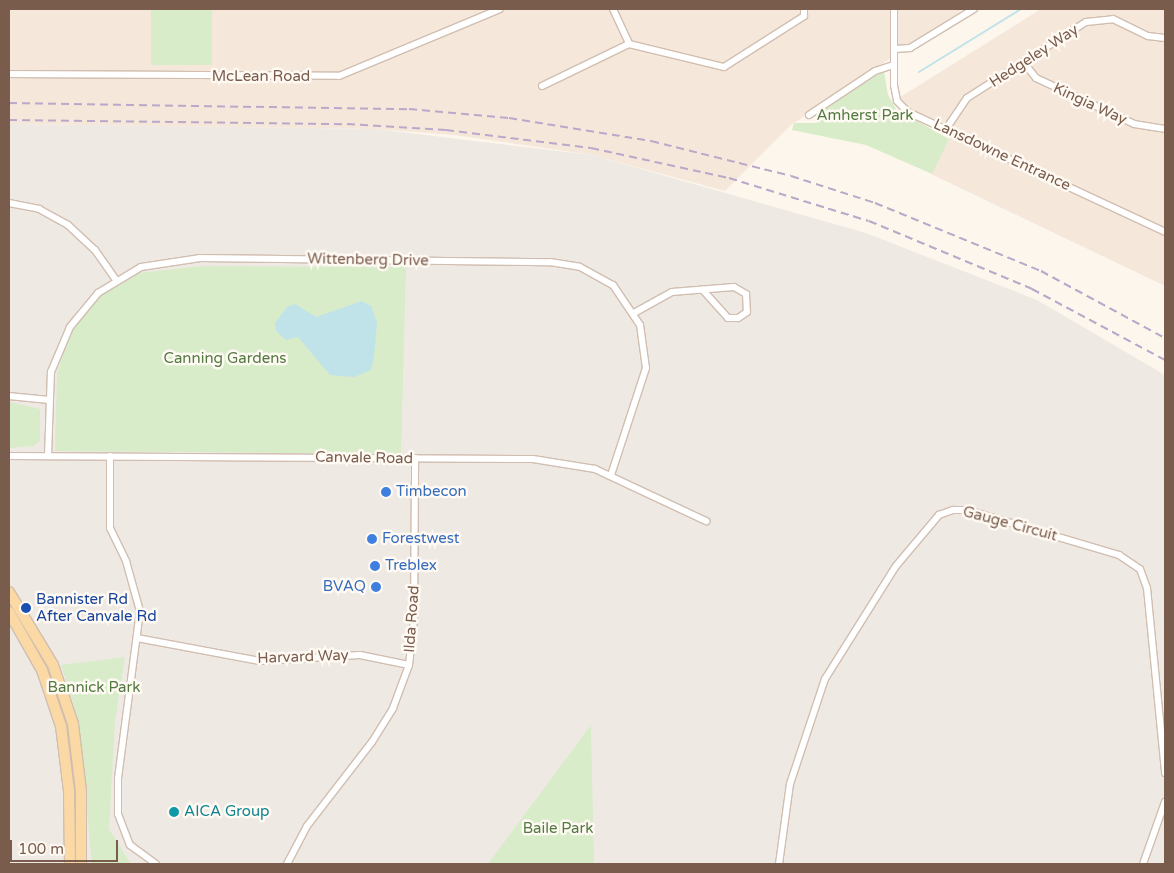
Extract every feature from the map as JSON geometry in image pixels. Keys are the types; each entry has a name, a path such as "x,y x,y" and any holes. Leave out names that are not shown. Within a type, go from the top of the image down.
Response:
{"main road":[{"path":"9,592 53,665 73,724 82,790 81,864"},
{"path":"9,612 42,670 61,726 69,791 70,864"}],"street":[{"name":"McLean Road","path":"9,74 338,76 500,9"},
{"path":"613,9 629,44"},
{"path":"542,86 629,44 724,67 804,16 804,9"},
{"name":"Lansdowne Entrance","path":"894,9 893,65 897,100 908,112 1165,232"},
{"path":"894,50 910,48 974,9"},
{"name":"Hedgeley Way","path":"946,129 967,98 1098,18 1165,38"},
{"name":"Kingia Way","path":"1024,63 1036,78 1116,116 1134,124 1165,129"},
{"path":"810,115 875,71 893,65"},
{"path":"9,203 39,209 68,225 95,250 116,280"},
{"name":"Wittenberg Drive","path":"48,456 51,372 70,327 83,309 116,280 141,267 180,258 550,262 596,274 612,285 634,312 646,348 646,368 611,474"},
{"path":"634,312 672,292 704,290 742,288 749,300 746,312 738,318 728,318 704,290"},
{"path":"9,396 49,400"},
{"name":"Canvale Road","path":"9,456 533,459 611,474 706,521"},
{"path":"110,456 110,528 138,599 138,638 118,779 118,814 130,845 156,864"},
{"name":"Ilda Road","path":"286,864 307,826 372,742 393,708 409,665 414,619 415,458"},
{"name":"Gauge Circuit","path":"779,864 790,784 824,679 896,566 939,515 953,510 967,510 1119,555 1140,569 1147,588 1165,773"},
{"name":"Harvard Way","path":"138,638 260,661 360,655 409,665"},
{"path":"1142,864 1165,802"}],"shaded area":[{"path":"9,9 964,9 791,125 725,191 592,155 454,135 376,129 9,124"},
{"path":"1041,9 1165,9 1165,286 931,174 950,135 906,116 894,101"},
{"path":"9,124 376,129 592,155 866,233 1037,300 1165,375 1165,864 9,864"}],"green space":[{"path":"151,9 212,9 212,65 151,65"},
{"name":"Amherst Park","path":"884,71 888,95 896,109 949,139 932,174 866,145 792,130 794,123 816,123 827,105"},
{"name":"Canning Gardens","path":"201,266 406,267 401,454 55,451 57,373 72,328 100,296 139,273"},
{"path":"9,402 40,409 40,441 34,446 9,448"},
{"name":"Bannick Park","path":"125,657 115,721 109,829 131,864 92,864 78,719 61,665"},
{"name":"Baile Park","path":"591,725 594,864 488,864"}],"water":[{"path":"362,301 371,306 377,323 374,356 371,370 354,377 330,375 298,337 286,340 276,331 275,323 287,307 295,304 316,317"}],"waterway":[{"path":"919,72 1021,9"}],"railway":[{"path":"9,103 409,109 509,118 651,141 791,176 875,203 1041,271 1165,338"},
{"path":"9,120 347,124 446,130 591,148 729,178 869,221 1032,289 1165,360"}],"place":[{"name":"Timbecon","path":"386,492"},
{"name":"Forestwest","path":"372,539"},
{"name":"Treblex","path":"375,566"},
{"name":"BVAQ","path":"376,587"},
{"name":"Bannister Rd After Canvale Rd","path":"26,608"},
{"name":"AICA Group","path":"174,812"}]}
